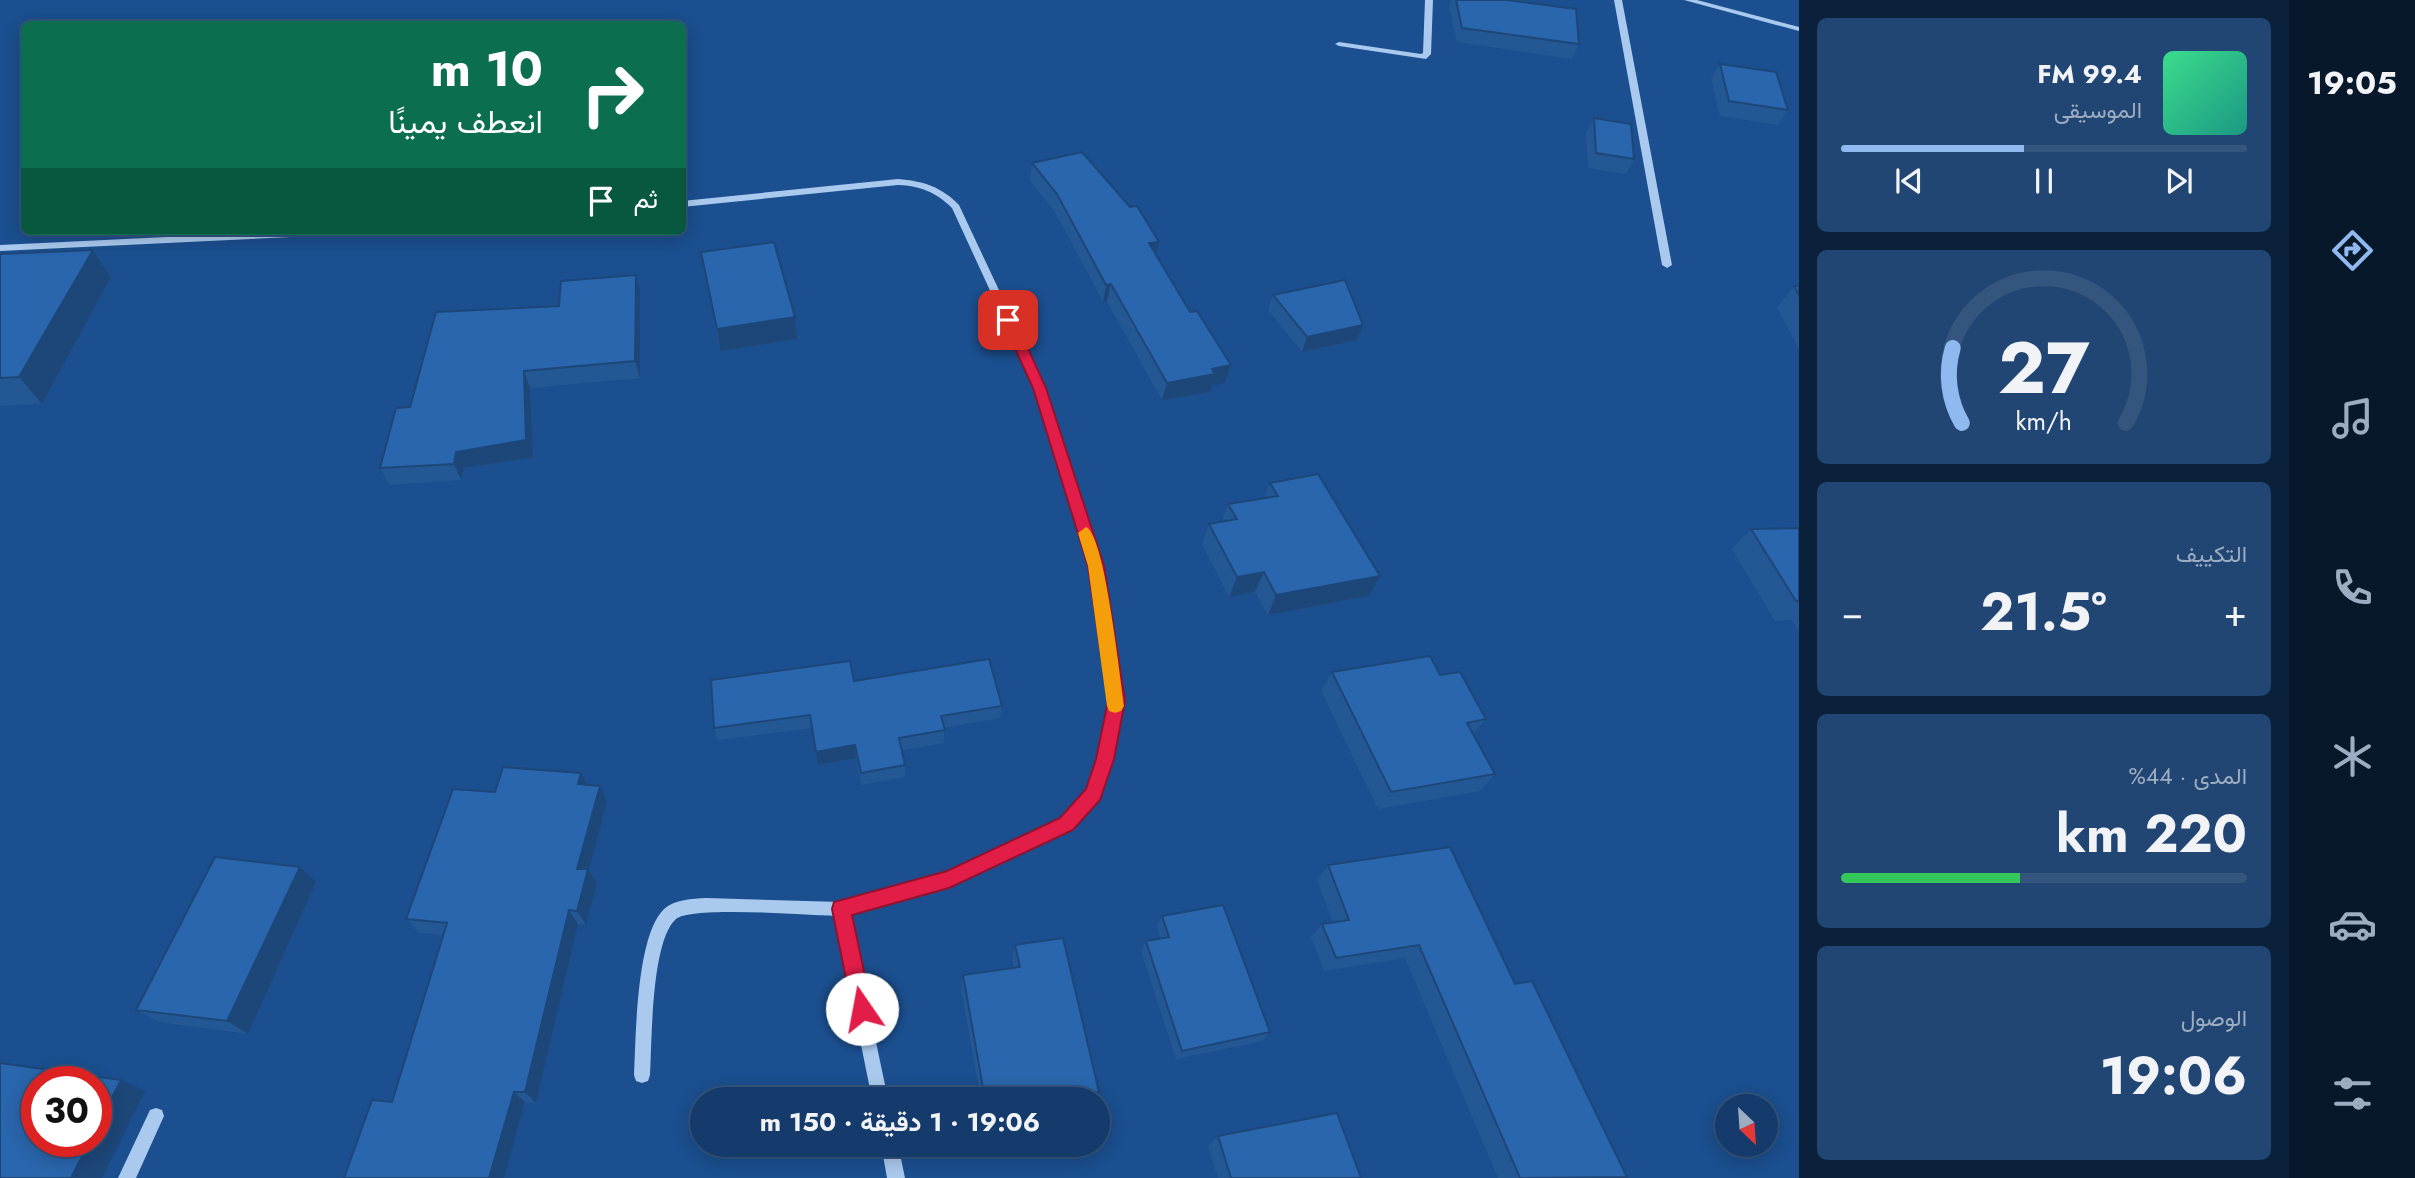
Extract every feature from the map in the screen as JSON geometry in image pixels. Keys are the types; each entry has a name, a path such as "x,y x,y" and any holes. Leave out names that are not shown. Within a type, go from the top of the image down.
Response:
{"street":[{"path":"1339,44 1423,57 1427,54 1429,0"},
{"path":"1618,0 1667,265"},
{"path":"1688,0 1799,29"},
{"path":"642,1075 649,975 657,928 668,915 685,907 705,905 841,909 949,879 1067,824 1094,794 1105,759 1116,701 1096,566 1040,388 956,207 945,195 918,183 898,182 686,204"},
{"path":"0,248 271,235"},
{"path":"841,909 878,1087"},
{"path":"127,1178 156,1116"},
{"path":"892,1157 896,1178"}],"building":[{"path":"1456,0 1506,0 1576,9 1579,44 1462,28"},
{"path":"1720,64 1776,72 1788,110 1729,101"},
{"path":"1594,118 1631,124 1634,159 1596,153"},
{"path":"1082,152 1130,207 1137,206 1159,242 1149,243 1190,312 1197,311 1231,365 1212,369 1215,374 1167,383 1111,284 1106,285 1057,194 1032,163"},
{"path":"774,242 795,317 717,329 701,252"},
{"path":"93,250 19,377 0,378 0,254"},
{"path":"636,275 635,361 524,371 526,440 456,452 454,464 380,468 396,408 410,407 436,312 559,306 561,281"},
{"path":"1345,280 1363,325 1307,337 1273,295"},
{"path":"1318,474 1380,576 1276,595 1264,572 1237,577 1209,524 1237,519 1228,504 1278,496 1270,483"},
{"path":"1799,528 1799,601 1796,601 1751,529"},
{"path":"1430,656 1440,675 1460,672 1486,719 1467,723 1495,774 1391,792 1332,672"},
{"path":"989,659 1002,706 941,716 945,730 899,738 905,765 861,773 855,745 816,752 810,715 714,728 711,680 850,661 854,681"},
{"path":"503,767 581,773 578,784 600,786 577,869 588,869 577,911 569,910 525,1092 514,1092 489,1178 344,1178 372,1100 392,1102 447,923 406,919 453,789 495,792"},
{"path":"1450,847 1515,984 1532,981 1627,1177 1520,1178 1419,945 1336,958 1322,924 1349,920 1328,865"},
{"path":"215,857 300,867 227,1021 136,1010"},
{"path":"1223,905 1270,1032 1182,1051 1146,941 1169,937 1162,916"},
{"path":"1063,938 1098,1087 983,1087 963,975 1020,967 1015,945"},
{"path":"0,1063 21,1066 21,1157 82,1157 71,1178 0,1178"},
{"path":"112,1079 121,1080 112,1097"},
{"path":"1337,1113 1361,1178 1231,1178 1218,1136"}],"slow traffic":[{"path":"1086,533 1096,566 1115,706"}],"route":[{"path":"862,1009 841,909 949,879 1067,824 1094,794 1105,759 1116,701 1096,566 1040,388 1008,320"}]}
